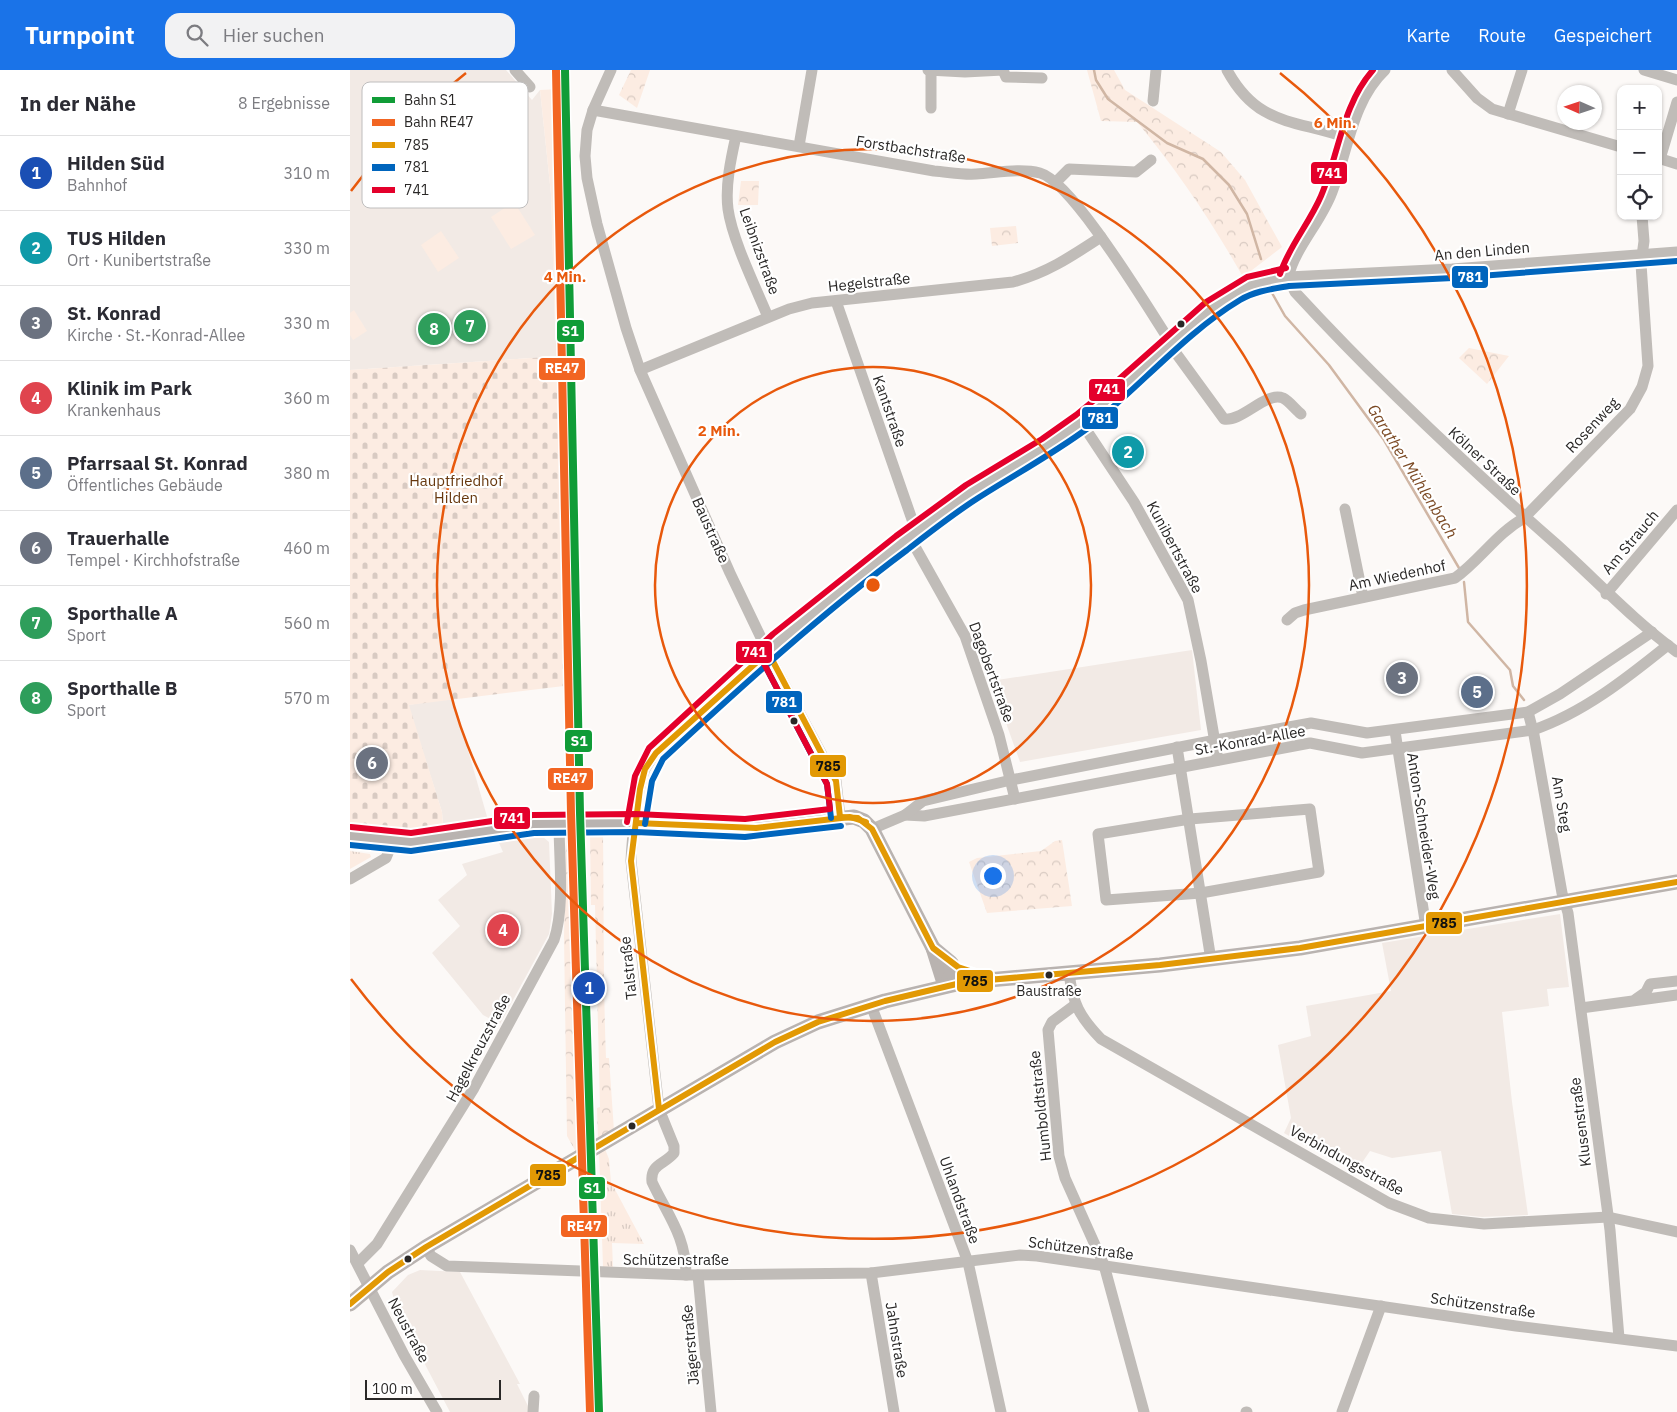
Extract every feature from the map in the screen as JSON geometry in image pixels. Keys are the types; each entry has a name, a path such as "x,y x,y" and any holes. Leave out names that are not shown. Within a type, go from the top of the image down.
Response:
{"main road":[{"path":"350,836 410,842 510,826 559,824 634,829 745,828 840,817 858,818 872,829 933,948 945,986"},
{"path":"350,1304 370,1287 426,1247 775,1042 818,1022 871,1005 945,986 991,979 1211,960 1300,948 1677,882"},
{"path":"933,948 951,963 991,979"},
{"path":"945,986 952,975 951,963"}],"street":[{"path":"515,70 526,82"},
{"name":"Baustraße","path":"611,70 593,110 585,146 587,178 621,312 640,370 730,573 768,652 836,781 839,791 840,817"},
{"path":"799,146 812,70"},
{"path":"931,108 930,70 1003,70 1006,77 1042,78"},
{"path":"1153,101 1156,70"},
{"path":"1227,70 1248,101 1269,115 1348,138"},
{"path":"1288,278 1295,257 1315,226 1332,193 1348,138 1366,93 1385,70"},
{"path":"1452,70 1477,98 1492,109 1617,146"},
{"path":"1508,114 1522,70"},
{"path":"1644,70 1677,80"},
{"path":"1662,149 1677,102"},
{"name":"Forstbachstraße","path":"593,110 934,171 966,174 1024,171 1041,173 1056,182 1077,202 1171,344 1224,419 1233,418 1274,397 1285,399 1301,414"},
{"name":"Leibnizstraße","path":"736,136 728,185 728,208 736,235 768,317"},
{"path":"1662,159 1677,164"},
{"path":"1056,182 1069,169 1136,172 1151,160"},
{"name":"Rosenweg","path":"1524,518 1630,409 1642,387 1648,366 1642,220"},
{"name":"Hegelstraße","path":"640,370 768,317 812,302 1014,282 1060,264 1100,237"},
{"name":"An den Linden","path":"913,534 972,492 1047,446 1081,422 1115,395 1211,309 1236,292 1261,282 1288,278 1452,269 1677,252"},
{"name":"Kölner Straße","path":"1288,278 1295,292 1428,430 1524,518 1556,544 1606,594 1672,648"},
{"name":"Kantstraße","path":"836,301 913,534"},
{"name":"Kunibertstraße","path":"1081,422 1134,502 1188,600 1216,740 1218,760"},
{"path":"1346,509 1363,597"},
{"name":"Am Strauch","path":"1606,594 1677,510"},
{"name":"Am Wiedenhof","path":"1287,620 1295,613 1304,610 1455,578 1470,568 1508,527 1524,518"},
{"name":"Talstraße","path":"686,1275 686,1255 683,1242 652,1182 653,1168 674,1153 674,1146 659,1109 631,861 634,829 643,776 656,753 768,652 913,534"},
{"name":"Dagobertstraße","path":"913,534 965,636 999,735 1015,799"},
{"name":"St.-Konrad-Allee","path":"872,829 905,815 922,801 1011,780 1216,740 1316,723 1367,733 1394,731 1528,712 1560,694 1652,632"},
{"name":"St.-Konrad-Allee","path":"905,815 924,816 1310,743 1324,744 1356,753 1396,750 1533,730 1560,721 1672,648"},
{"name":"Am Steg","path":"1528,712 1565,902"},
{"name":"Anton-Schneider-Weg","path":"1394,731 1426,927"},
{"path":"1177,747 1211,960"},
{"path":"1310,809 1319,872 1201,893 1106,900 1098,834 1190,819 1310,809"},
{"name":"Hagelkreuzstraße","path":"358,1263 377,1244 474,1088 554,940 557,930 559,903 559,824"},
{"path":"350,879 386,858 393,841"},
{"name":"Klusenstraße","path":"1565,902 1581,1008 1608,1217 1619,1338"},
{"name":"Verbindungsstraße","path":"1069,973 1075,1005 1084,1020 1101,1039 1389,1203 1429,1218 1484,1224 1608,1217 1677,1232"},
{"path":"1635,999 1646,992 1650,984 1677,981"},
{"path":"1581,1008 1635,999 1677,995"},
{"name":"Uhlandstraße","path":"871,1005 968,1262 1001,1412"},
{"name":"Humboldtstraße","path":"1075,1005 1052,1022 1048,1030 1059,1156 1065,1178 1104,1265 1144,1412"},
{"name":"Schützenstraße","path":"426,1247 431,1256 447,1266 686,1275 871,1273 1020,1255 1104,1265 1380,1306 1677,1346"},
{"name":"Neustraße","path":"350,1250 437,1412"},
{"name":"Jahnstraße","path":"871,1273 894,1412"},
{"name":"Jägerstraße","path":"698,1275 711,1412"},
{"path":"1342,1412 1380,1306"},
{"path":"533,1412 534,1396"}],"shaded area":[{"path":"350,70 506,70 516,82 362,82 362,208 528,208 528,95 532,100 540,90 551,194 555,324 561,324 562,356 350,370"},
{"path":"1192,650 1201,730 1020,762 991,681"},
{"path":"453,698 488,820 443,826 442,812 408,705"},
{"path":"537,832 549,842 552,914 549,934 500,1024 483,1015 432,953 460,926 438,900 467,875 462,864 503,852 496,836"},
{"path":"1560,914 1569,987 1547,989 1549,1006 1502,1012 1512,1102 1528,1215 1482,1217 1452,1214 1441,1151 1392,1158 1370,1151 1355,1173 1284,1133 1291,1118 1278,1045 1311,1036 1306,1006 1391,991 1382,943"},
{"path":"420,1270 460,1272 520,1384 517,1384 531,1412 450,1412 397,1311 392,1292 408,1275"}],"green space":[{"path":"631,70 650,70 637,108 619,95"},
{"path":"1087,70 1114,70 1125,90 1221,152 1245,180 1282,247 1243,277 1193,197 1137,122 1101,121"},
{"path":"559,89 561,324 555,324 551,194 540,90"},
{"path":"741,181 759,181 758,205 738,205"},
{"path":"505,208 518,208 535,235 511,249 491,217"},
{"path":"1016,226 1018,243 992,246 990,228"},
{"path":"441,231 459,258 438,272 421,245"},
{"path":"354,310 367,331 353,340 350,335 350,313"},
{"path":"1469,348 1509,356 1487,384 1459,358"},
{"name":"Hauptfriedhof Hilden","path":"562,356 564,686 409,705 442,812 443,826 384,830 350,825 350,370"},
{"path":"579,833 582,904 578,904 584,1108 587,1109 588,1146 576,1152 567,1136 564,937 566,837 569,834"},
{"path":"590,834 603,834 606,1058 609,1058 614,1131 598,1140 597,1108 600,1107 595,905 591,905"},
{"path":"1062,840 1072,906 987,913 969,862 977,858 1041,851 1055,841"},
{"path":"350,851 370,854 371,857 350,869"},
{"path":"605,1149 609,1159 611,1182 644,1244 612,1243 613,1267 603,1267 599,1150"},
{"path":"578,1167 588,1167 590,1267 582,1264"}],"waterway":[{"name":"Garather Mühlenbach","path":"1094,70 1096,80 1108,99 1167,143 1203,159 1229,185 1247,214 1261,259"},
{"name":"Garather Mühlenbach","path":"1272,293 1285,316 1329,365 1384,440 1459,568"},
{"name":"Garather Mühlenbach","path":"1464,582 1468,622 1510,670 1513,686 1524,700"}],"rail line":[{"name":"RE47","path":"556,70 571,813 590,1412"},
{"name":"S1","path":"565,70 580,813 599,1412"}],"transit line":[{"name":"741","path":"1280,274 1321,196 1354,99 1373,70"},
{"name":"781","path":"645,824 652,781 663,759 782,651 875,574 951,517 1088,428 1181,344 1220,313 1240,300 1258,292 1289,286 1453,278 1677,261"},
{"name":"741","path":"627,822 635,776 649,748 773,634 896,536 966,485 1042,439 1076,415 1206,302 1247,277 1286,268"},
{"name":"785","path":"768,652 836,781 840,817"},
{"name":"785","path":"659,1109 631,861 640,789 645,769 656,753 768,652"},
{"name":"781","path":"760,656 827,784 831,818"},
{"name":"741","path":"351,827 411,833 533,815 636,814 745,819 830,809 827,784 760,656"},
{"name":"785","path":"840,817 858,818 872,829 933,948 958,967 994,979"},
{"name":"785","path":"636,823 756,828 850,817 866,822"},
{"name":"781","path":"350,845 411,851 534,833 636,832 745,837 841,826"},
{"name":"785","path":"350,1304 388,1272 426,1247 775,1042 818,1022 885,1001 965,982 1160,965 1300,948 1677,882"}],"place":[{"name":"Sporthalle A","path":"470,326"},
{"name":"Sporthalle B","path":"434,329"},
{"name":"TUS Hilden","path":"1128,452"},
{"name":"St. Konrad","path":"1402,678"},
{"name":"Pfarrsaal St. Konrad","path":"1477,692"},
{"name":"Trauerhalle","path":"372,763"},
{"name":"Klinik im Park","path":"503,930"},
{"name":"Baustraße","path":"1049,975"},
{"name":"Hilden Süd","path":"589,988"}]}
